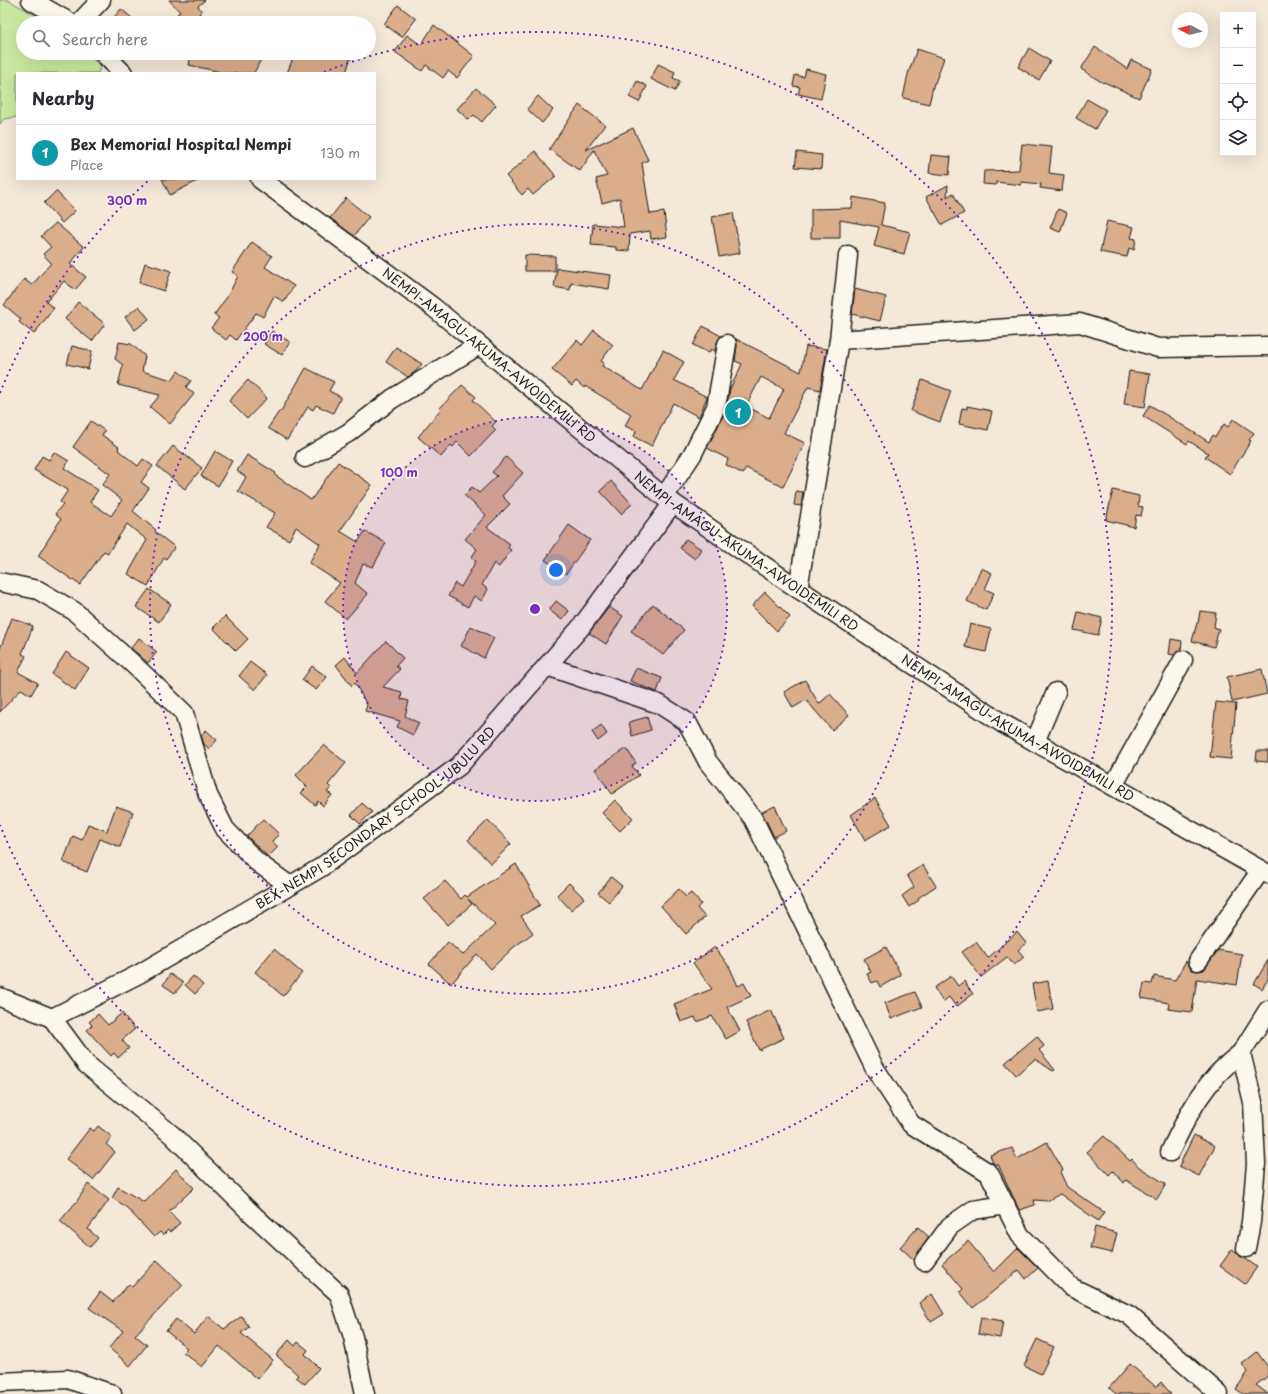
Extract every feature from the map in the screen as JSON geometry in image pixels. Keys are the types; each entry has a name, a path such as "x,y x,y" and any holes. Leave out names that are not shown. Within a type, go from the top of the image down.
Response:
{"street":[{"path":"31,0 59,16"},
{"path":"86,16 101,0"},
{"path":"110,60 122,72"},
{"name":"NEMPI-AMAGU-AKUMA-AWOIDEMILI RD","path":"261,180 433,307 668,500 798,589 1002,723 1264,872"},
{"path":"798,589 839,340 848,255"},
{"path":"839,340 1080,323 1158,348 1268,346"},
{"name":"BEX-NEMPI SECONDARY SCHOOL-UBULU RD","path":"52,1018 139,974 320,868 459,766 581,628 668,500 716,407 727,344"},
{"path":"305,458 348,433 392,399 479,345"},
{"path":"0,582 38,590 74,611 133,664 184,713 208,795 224,829 257,862 290,886"},
{"path":"1113,786 1183,660"},
{"path":"547,666 659,704 686,722 708,762 753,818 874,1067 911,1124 989,1173 1020,1235 1071,1287 1128,1315 1219,1394"},
{"path":"1035,742 1056,692"},
{"path":"1198,961 1264,872"},
{"path":"0,997 52,1018 86,1064 171,1134 248,1210 339,1294 353,1337 366,1394"},
{"path":"1170,1152 1193,1106 1223,1067 1241,1053 1268,1010"},
{"path":"1241,1053 1253,1102 1256,1164 1251,1222 1246,1248"},
{"path":"924,1260 950,1226 973,1210 1006,1205"},
{"path":"0,1382 68,1379 112,1394"}],"green space":[{"path":"0,0 8,0 37,16 16,16 16,60 94,60 101,66 98,72 16,72 16,117 4,119 0,124"}],"building":[{"path":"169,0 205,0 198,6 202,11 197,16 179,16 177,14 180,12"},
{"path":"398,5 416,19 402,37 384,24"},
{"path":"121,9 130,16 115,16"},
{"path":"434,25 474,56 457,78 448,71 443,78 426,65 422,71 395,52 407,35 421,45"},
{"path":"1095,47 1127,69 1131,60 1152,69 1139,98 1104,82 1103,83 1081,69"},
{"path":"1029,48 1050,61 1039,80 1018,67"},
{"path":"917,49 944,58 934,83 929,104 903,98 908,74"},
{"path":"190,60 260,60 254,72 220,72 189,65"},
{"path":"292,60 350,60 346,72 287,72"},
{"path":"658,64 675,72 673,78 680,81 675,91 651,79"},
{"path":"806,69 826,74 821,99 798,94 800,87 793,86 795,75 804,77"},
{"path":"637,81 647,86 639,102 629,97"},
{"path":"476,88 496,105 482,122 474,115 469,120 457,109"},
{"path":"538,96 553,110 542,123 527,109"},
{"path":"1087,99 1106,110 1095,129 1076,118"},
{"path":"579,105 605,125 586,150 633,128 648,160 642,163 650,214 664,212 667,237 651,239 650,231 630,234 629,251 616,250 616,247 591,245 593,224 624,227 620,198 602,203 596,179 607,176 594,150 580,171 549,149"},
{"path":"1022,144 1052,147 1049,173 1064,175 1062,191 1040,188 1041,184 1021,182 1021,185 996,182 996,185 983,184 984,171 1019,170"},
{"path":"535,151 556,176 533,195 528,189 522,195 506,176"},
{"path":"797,152 822,155 821,169 795,167"},
{"path":"931,155 951,157 949,175 929,173"},
{"path":"162,180 199,180 170,195"},
{"path":"948,185 947,197 953,193 964,213 942,225 926,197"},
{"path":"56,191 75,211 62,223 44,203"},
{"path":"853,197 885,203 881,225 910,232 904,254 874,246 879,227 840,220 840,238 811,238 811,209 852,208"},
{"path":"346,198 369,217 354,236 330,218"},
{"path":"1058,209 1067,213 1060,232 1050,228"},
{"path":"733,213 740,253 719,257 712,217"},
{"path":"1107,221 1134,227 1131,238 1136,239 1134,250 1129,248 1127,257 1100,252"},
{"path":"56,223 84,247 70,264 86,277 75,290 64,281 46,302 54,308 34,334 19,322 21,319 4,305 24,279 32,285 51,263 43,254 51,247 41,236"},
{"path":"252,242 272,256 265,267 294,286 284,302 274,296 263,317 256,313 236,340 230,335 226,340 211,328 219,318 214,315 227,297 238,276 232,272"},
{"path":"525,255 555,256 555,271 525,271"},
{"path":"145,263 171,271 164,291 139,283"},
{"path":"557,268 611,275 609,289 571,283 570,290 554,287"},
{"path":"855,289 886,297 880,321 852,314"},
{"path":"78,302 105,324 92,341 65,319"},
{"path":"139,306 149,319 135,330 125,317"},
{"path":"703,326 721,336 717,342 715,351 711,349 709,353 693,345"},
{"path":"594,330 613,345 601,361 604,363 602,366 642,390 663,350 684,362 674,380 707,397 699,417 673,403 652,446 634,437 636,431 625,426 631,414 585,386 584,388 576,381 572,386 552,370 577,340 582,345"},
{"path":"272,331 290,342 282,355 264,344"},
{"path":"736,339 801,372 806,346 827,349 820,390 808,387 784,433 805,443 783,487 746,468 743,474 726,465 728,459 707,448 725,412 730,389 742,364 735,361 737,346","holes":["761,377 784,389 769,418 746,406"]},
{"path":"119,342 131,344 145,356 142,371 172,380 178,371 191,381 186,387 194,394 170,424 150,407 160,395 118,385 123,365 115,359"},
{"path":"72,346 92,351 88,369 67,364"},
{"path":"396,347 422,364 408,377 386,362"},
{"path":"306,368 334,382 329,391 341,397 333,413 316,405 313,410 308,407 287,440 268,428 280,410 281,411"},
{"path":"1129,371 1150,374 1145,407 1124,404"},
{"path":"248,380 267,398 247,419 229,401"},
{"path":"922,380 951,391 940,422 911,411"},
{"path":"462,385 476,397 473,400 496,422 492,426 496,430 471,456 457,442 453,447 451,445 441,457 418,437 440,410 439,409"},
{"path":"1150,405 1209,442 1213,435 1215,437 1224,424 1228,427 1233,419 1254,433 1249,440 1251,441 1230,474 1205,457 1208,453 1189,441 1187,444 1143,416"},
{"path":"967,406 992,411 988,430 959,424 962,408 967,409"},
{"path":"91,421 105,431 102,435 119,447 118,450 138,466 143,459 153,466 141,482 149,488 133,511 156,530 155,532 175,547 166,559 164,558 148,586 128,574 147,540 127,524 108,553 104,551 80,585 38,556 61,519 55,514 63,504 60,502 68,490 34,470 42,456 49,460 54,452 69,461 64,468 98,490 90,502 111,516 122,500 102,485 110,474 73,447"},
{"path":"173,446 202,468 185,489 157,466"},
{"path":"215,451 232,461 218,486 201,476"},
{"path":"247,455 276,473 275,475 311,500 338,462 372,485 340,531 358,542 365,531 386,543 373,567 363,564 355,583 368,594 346,619 325,601 340,583 309,563 320,544 296,527 289,540 266,527 275,513 238,491 246,477 237,471"},
{"path":"506,457 523,473 502,496 510,504 487,527 510,544 508,548 511,550 499,567 494,563 482,585 488,589 482,601 474,596 468,607 448,596 455,583 461,587 476,561 471,558 477,549 465,539 486,515 464,495 472,487 479,493 497,476 492,472"},
{"path":"611,481 632,504 621,514 600,491"},
{"path":"1113,490 1139,496 1138,506 1143,507 1141,516 1136,515 1134,527 1106,520"},
{"path":"796,491 803,492 801,506 794,505"},
{"path":"569,525 590,540 566,574 545,560"},
{"path":"686,539 701,549 695,559 680,548"},
{"path":"981,568 992,573 985,589 994,593 986,610 967,601"},
{"path":"149,589 171,604 159,622 136,607"},
{"path":"765,592 790,617 777,631 752,606"},
{"path":"556,601 569,611 562,620 549,610"},
{"path":"653,604 684,630 663,655 631,631"},
{"path":"609,607 623,616 606,644 589,633"},
{"path":"1200,611 1216,613 1214,627 1219,629 1214,647 1192,641"},
{"path":"1078,612 1102,618 1098,635 1074,630"},
{"path":"225,616 248,639 236,651 213,628"},
{"path":"12,618 33,626 22,654 26,656 18,672 38,683 31,695 21,689 0,712 0,649"},
{"path":"970,624 991,629 986,652 965,647"},
{"path":"471,626 494,638 484,658 461,646"},
{"path":"139,638 157,652 148,663 131,648"},
{"path":"1171,639 1182,641 1181,650 1174,655 1169,654"},
{"path":"386,641 403,658 396,666 400,669 383,687 402,692 401,699 409,701 405,716 419,723 413,735 397,727 400,721 365,711 367,705 355,683 352,686 336,665 345,657 357,673"},
{"path":"66,652 89,668 75,690 52,674"},
{"path":"250,662 267,675 255,690 239,676"},
{"path":"312,666 327,677 316,690 302,680"},
{"path":"636,668 662,678 657,692 630,681"},
{"path":"1262,669 1267,694 1232,702 1227,677"},
{"path":"805,680 819,704 830,694 849,715 832,730 806,700 793,708 784,692"},
{"path":"1216,702 1236,704 1231,759 1210,757"},
{"path":"647,717 651,730 632,736 629,722"},
{"path":"601,725 607,734 598,741 592,732"},
{"path":"206,730 217,740 209,749 204,744 201,735"},
{"path":"324,745 346,763 328,785 331,788 327,792 332,795 323,806 318,801 315,805 301,793 307,787 296,775"},
{"path":"626,748 636,763 632,766 639,775 612,794 595,769"},
{"path":"1257,751 1268,751 1268,762 1256,761"},
{"path":"875,798 891,825 865,840 851,815"},
{"path":"615,800 633,818 620,831 602,813"},
{"path":"362,803 372,812 360,824 351,815"},
{"path":"116,806 133,812 120,847 100,839 87,872 63,862 73,836 82,840 88,824 107,831"},
{"path":"775,806 786,831 774,837 762,812"},
{"path":"263,819 279,834 272,841 278,847 268,857 247,836"},
{"path":"488,820 511,844 491,864 468,840"},
{"path":"516,864 540,905 521,916 533,933 514,947 491,969 477,954 451,984 429,964 448,942 463,955 495,925 468,899 472,904 448,925 424,899 445,881 461,899 465,895 467,897"},
{"path":"923,865 936,886 918,898 919,900 909,907 902,896 914,887 907,875"},
{"path":"611,877 622,886 609,902 598,893"},
{"path":"569,883 584,898 571,910 557,895"},
{"path":"679,889 686,897 691,893 701,904 697,908 705,917 686,934 661,906"},
{"path":"1017,932 1026,943 1018,950 1024,957 1014,965 1007,957 981,977 962,952 976,942 988,958"},
{"path":"715,947 730,968 738,986 744,983 751,996 727,1007 740,1031 726,1039 712,1016 697,1022 695,1017 681,1022 674,1004 712,989 693,963"},
{"path":"886,947 901,975 880,987 877,981 872,983 867,974 871,972 864,959"},
{"path":"274,949 302,973 283,996 255,972"},
{"path":"1218,950 1242,954 1237,985 1197,979 1192,1012 1168,1009 1169,1003 1141,998 1144,983 1152,984 1154,976 1175,980 1186,961 1192,970 1204,970"},
{"path":"1268,960 1268,979 1262,989 1254,984"},
{"path":"170,974 183,983 175,993 163,985"},
{"path":"193,976 203,985 195,994 185,985"},
{"path":"951,976 958,986 964,981 973,994 956,1007 949,997 943,1002 934,988"},
{"path":"1048,981 1053,1009 1037,1012 1032,984"},
{"path":"915,992 922,1007 891,1019 885,1003"},
{"path":"771,1010 784,1038 759,1050 746,1022"},
{"path":"122,1013 135,1029 122,1040 129,1048 118,1058 114,1053 111,1056 87,1030 92,1025 89,1022 98,1014 108,1025"},
{"path":"1037,1036 1044,1046 1039,1050 1055,1070 1053,1071 1035,1059 1016,1075 1005,1063"},
{"path":"98,1126 112,1137 106,1144 115,1152 93,1180 66,1159 90,1128 94,1131"},
{"path":"1194,1135 1215,1146 1199,1176 1179,1166"},
{"path":"1104,1136 1130,1161 1132,1159 1139,1167 1166,1184 1157,1199 1126,1180 1124,1183 1113,1171 1109,1175 1087,1152"},
{"path":"1047,1142 1063,1170 1060,1172 1067,1187 1104,1212 1098,1221 1060,1194 1047,1201 1034,1200 1035,1205 1019,1210 998,1164 996,1165 993,1163 990,1155 1012,1148 1017,1159"},
{"path":"176,1169 194,1188 169,1211 180,1223 170,1232 168,1230 163,1235 160,1232 154,1237 125,1206 112,1198 118,1187 144,1202"},
{"path":"88,1184 109,1200 88,1229 98,1238 90,1247 60,1221 77,1201"},
{"path":"918,1227 929,1237 914,1260 900,1247"},
{"path":"1095,1227 1117,1233 1112,1253 1090,1248"},
{"path":"968,1241 994,1272 1018,1248 1038,1268 1026,1279 1019,1270 973,1308 960,1292 963,1289 942,1264"},
{"path":"1232,1249 1257,1267 1245,1284 1220,1266"},
{"path":"157,1260 183,1285 135,1335 147,1345 130,1366 109,1348 123,1331 89,1308 100,1292 113,1302 129,1284 132,1287"},
{"path":"932,1294 944,1314 931,1322 919,1303"},
{"path":"208,1316 224,1329 242,1316 249,1327 241,1333 273,1360 257,1379 219,1346 202,1367 183,1352 187,1348 166,1331 176,1319 194,1334"},
{"path":"981,1317 1003,1321 1000,1338 978,1334"},
{"path":"1037,1339 1054,1347 1041,1374 1024,1366"},
{"path":"289,1340 295,1346 298,1342 308,1350 305,1354 319,1368 305,1384 296,1377 298,1375 276,1355"},
{"path":"1257,1352 1268,1367 1268,1376 1256,1385 1268,1394 1243,1394 1236,1389 1248,1372 1242,1364"},
{"path":"1130,1364 1156,1387 1161,1382 1171,1394 1116,1394 1109,1388"}],"place":[{"name":"Bex Memorial Hospital Nempi","path":"738,412"}]}
